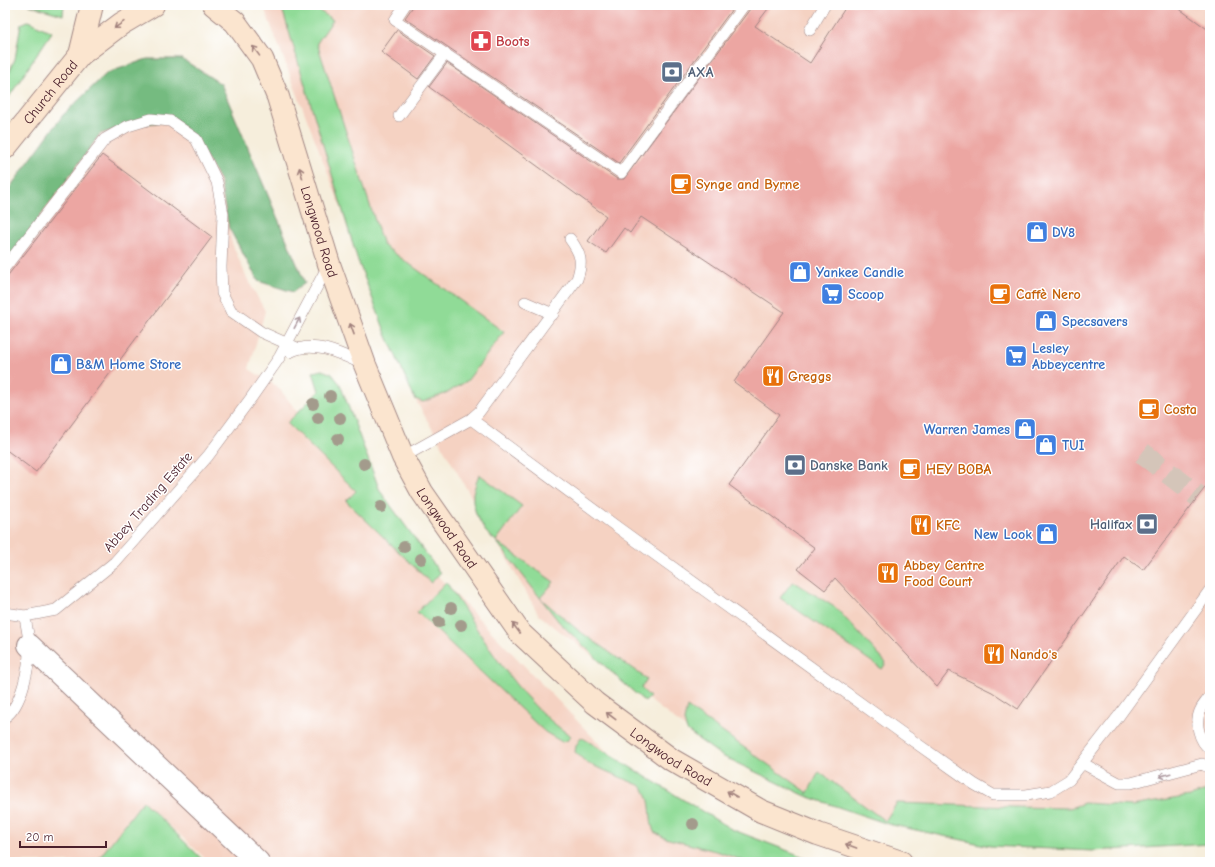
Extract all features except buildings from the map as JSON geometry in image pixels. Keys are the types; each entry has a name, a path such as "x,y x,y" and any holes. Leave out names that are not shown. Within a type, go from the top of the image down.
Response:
{"street":[{"name":"Church Road","path":"80,55 92,5"},
{"name":"Church Road","path":"5,148 80,55 121,24 153,5"},
{"name":"Longwood Road","path":"214,5 235,22 262,58 278,97 329,264 365,366 403,457 422,492 520,633 595,704 672,760 761,811 818,834 901,862"},
{"path":"29,645 258,862"}],"lane":[{"path":"405,5 395,20 621,173 744,5"},
{"path":"810,30 825,5"},
{"path":"398,116 444,54"},
{"path":"5,267 105,139 128,126 151,119 170,121 196,139 217,182 223,214 221,266 222,293 231,312 261,332 291,347 329,264"},
{"path":"403,457 471,419 479,412 553,314 577,279 582,266 578,250 570,239"},
{"path":"525,302 553,314"},
{"name":"Abbey Trading Estate","path":"5,613 25,616 56,610 116,562 208,456 279,358 291,347 317,347 336,353 365,366"},
{"path":"471,419 617,527 723,602 899,731 974,784 993,795 1026,795 1051,791 1069,780 1118,717 1210,590"},
{"path":"5,717 12,713 26,680 29,645 25,616"},
{"path":"1210,696 1200,710 1198,723 1200,736 1205,745 1210,749"},
{"path":"1082,763 1119,783 1142,781 1202,764 1210,768"}],"shaded area":[{"path":"263,5 1210,5 1210,844 885,822 722,756 539,615 415,399"},
{"path":"171,114 219,176 232,243 247,278 265,311 249,369 278,387 377,513 665,812 814,862 209,862 143,801 96,862 5,862 5,266 100,134"}],"green space":[{"path":"29,5 64,5 63,15"},
{"path":"281,5 311,5 333,20 317,43 383,245 504,332 467,381 447,393 423,402 415,399 386,334 357,258"},
{"path":"28,21 52,32 5,103 5,81 15,59 21,24"},
{"path":"147,59 182,59 221,84 305,283 293,292 258,281 229,228 220,181 196,139 170,121 128,126 100,134 5,265 5,194 63,115 107,73"},
{"path":"322,370 332,374 340,384 380,491 440,573 431,583 346,501 356,491 287,423 319,391 313,372"},
{"path":"479,474 522,506 496,541 486,532 476,514 473,502 473,493"},
{"path":"496,541 554,582 540,598"},
{"path":"793,581 836,608 886,663 882,669 780,598"},
{"path":"446,582 487,645 517,686 551,721 571,736 568,740 562,742 545,732 417,612"},
{"path":"541,599 578,630 647,679 641,688 650,697 645,702 609,670 559,622"},
{"path":"687,707 807,792 807,794 819,772 885,821 897,803 1070,808 1084,803 1132,806 1190,796 1210,790 1210,844 1093,851 990,846 888,824 806,796 722,756 687,731 684,721"},
{"path":"581,737 731,829 817,862 747,862 719,852 665,838 654,832 648,797 641,786 587,763 575,752 576,746"},
{"path":"143,801 205,862 96,862"}],"tunnel":[{"path":"1142,453 1198,496"}],"place":[{"name":"Boots","path":"481,41"},
{"name":"AXA","path":"672,72"},
{"name":"Synge and Byrne","path":"681,184"},
{"name":"DV8","path":"1037,232"},
{"name":"Yankee Candle","path":"800,272"},
{"name":"Scoop","path":"832,294"},
{"name":"Caffè Nero","path":"1000,294"},
{"name":"Specsavers","path":"1046,321"},
{"name":"Lesley Abbeycentre","path":"1016,356"},
{"name":"B&M Home Store","path":"61,364"},
{"name":"Greggs","path":"773,376"},
{"name":"Costa","path":"1149,409"},
{"name":"Warren James","path":"1025,429"},
{"name":"TUI","path":"1046,445"},
{"name":"Danske Bank","path":"795,465"},
{"name":"HEY BOBA","path":"910,469"},
{"name":"Halifax","path":"1147,524"},
{"name":"KFC","path":"921,525"},
{"name":"New Look","path":"1047,534"},
{"name":"Abbey Centre Food Court","path":"888,573"},
{"name":"Nando's","path":"994,654"}]}
